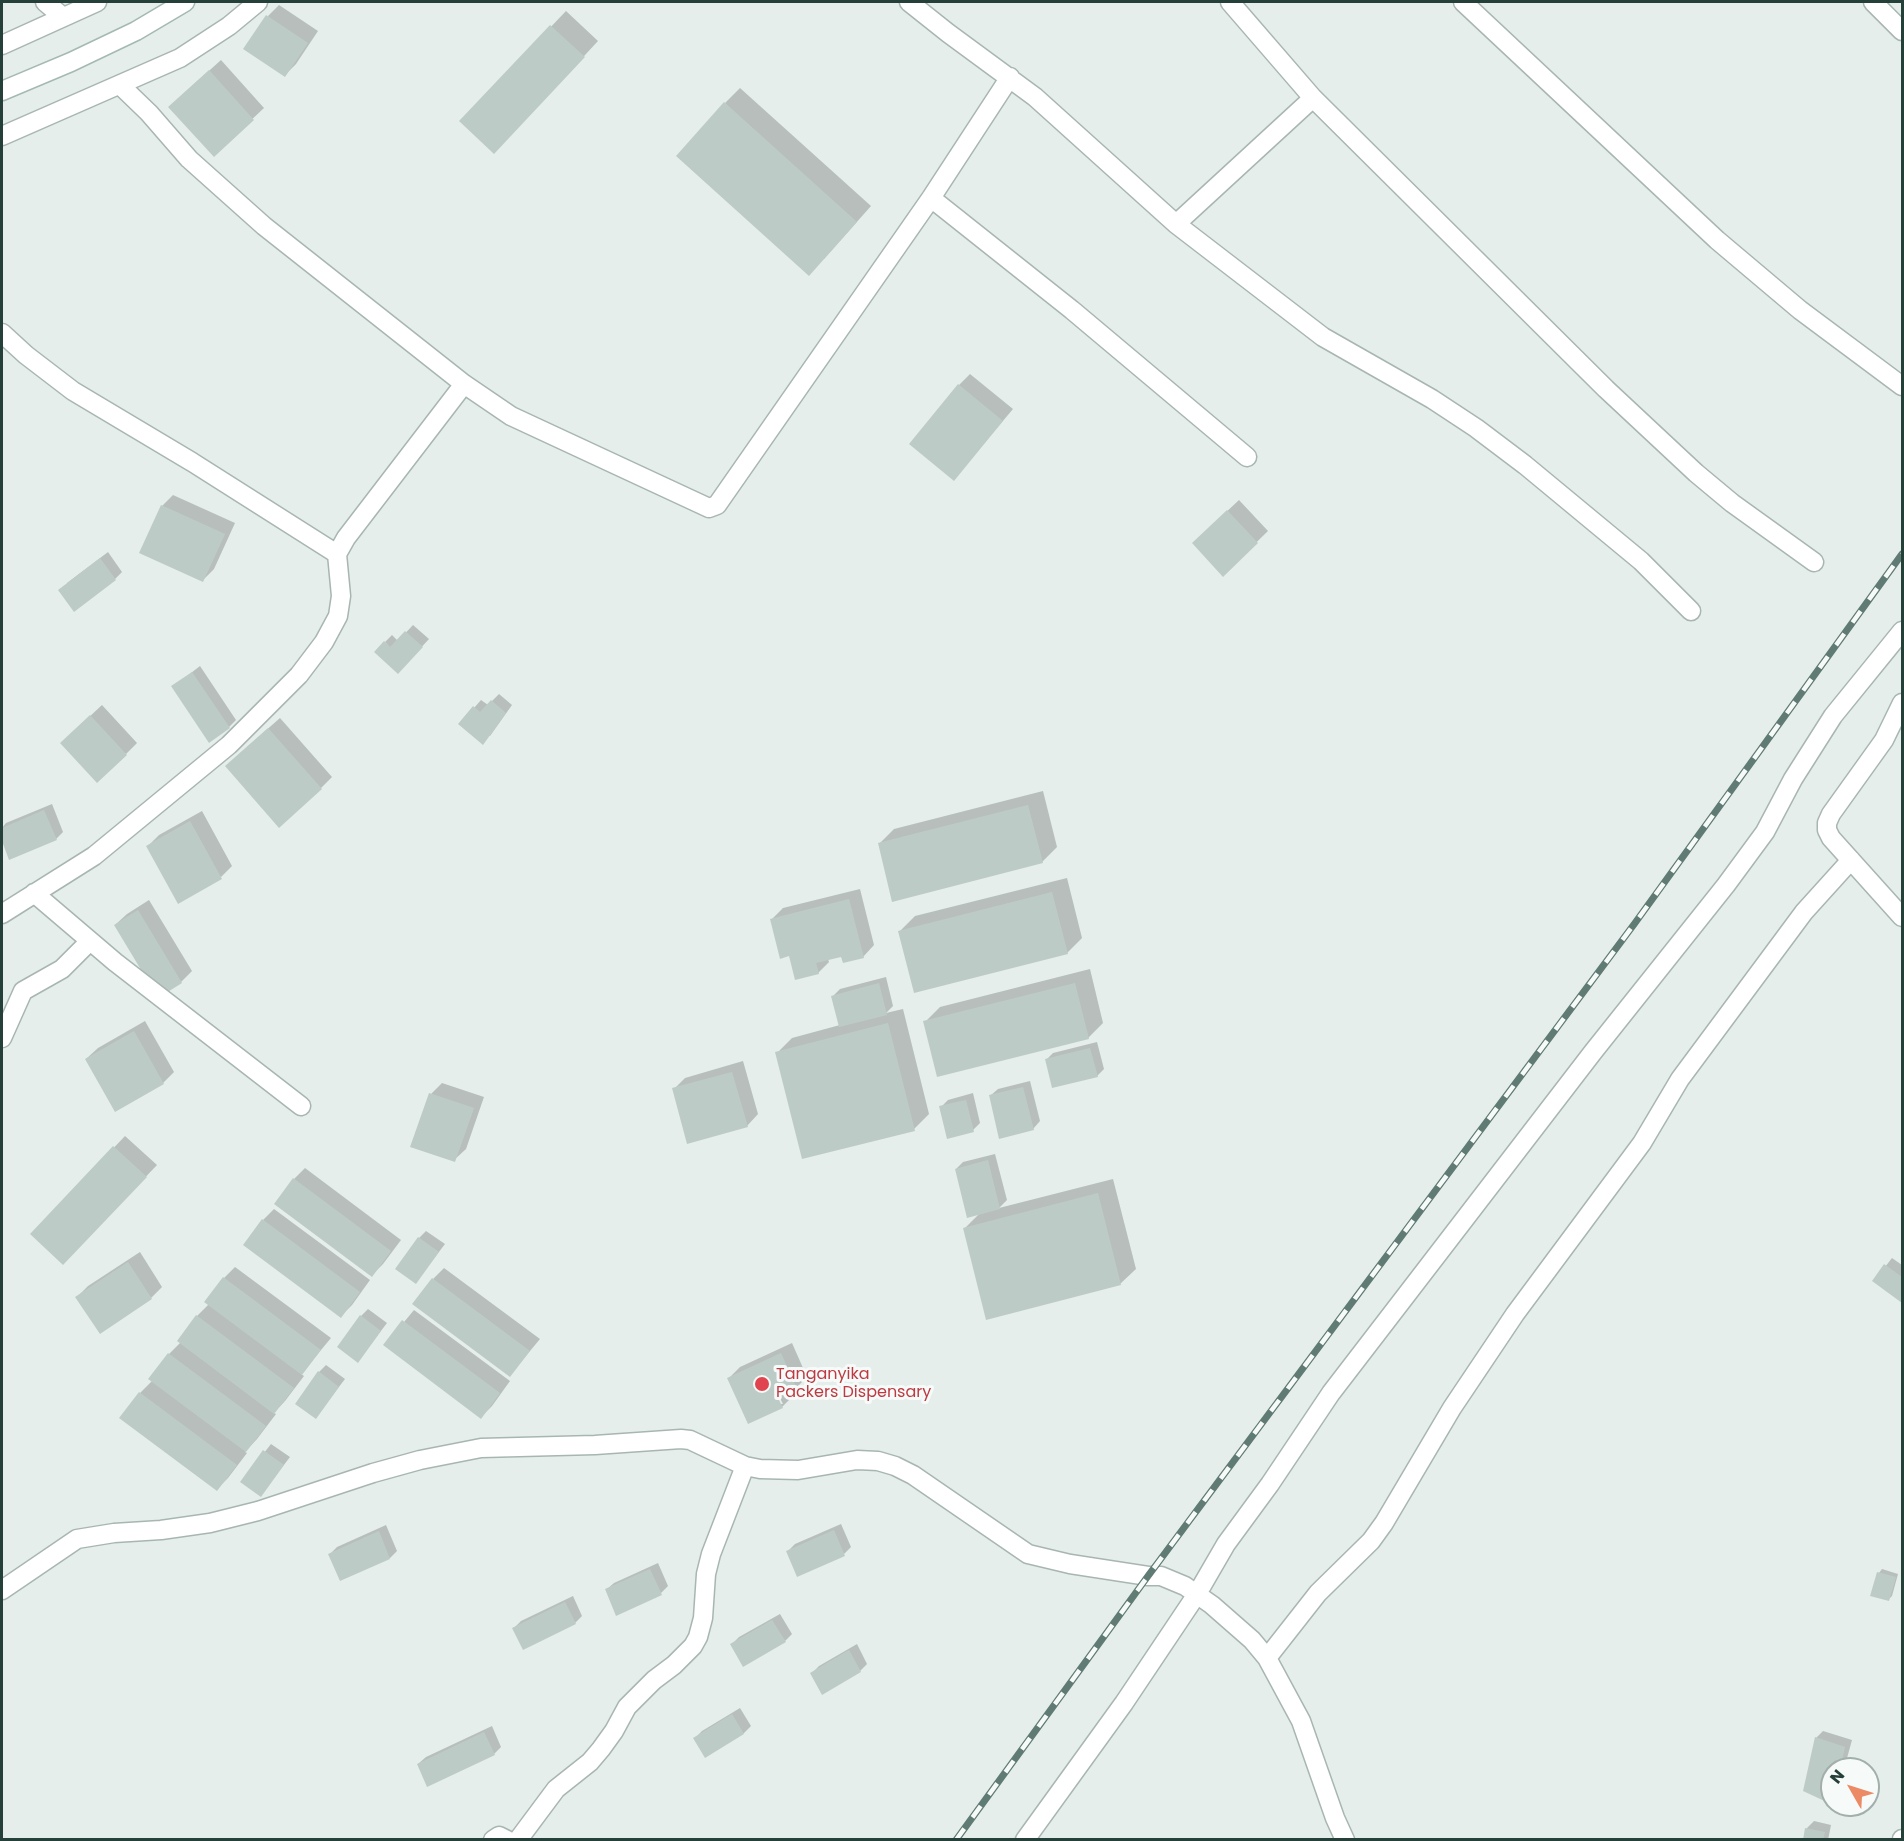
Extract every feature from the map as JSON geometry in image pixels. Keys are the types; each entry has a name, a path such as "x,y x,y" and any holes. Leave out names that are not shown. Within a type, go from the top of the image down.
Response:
{"street":[{"path":"45,2 63,17"},
{"path":"2,45 97,2"},
{"path":"2,91 136,31 185,2"},
{"path":"2,136 180,58 230,26 258,2"},
{"path":"909,2 1035,97 1176,224 1323,337 1432,399 1476,428 1641,561 1691,611"},
{"path":"1230,2 1313,98 1588,371 1696,473 1732,503 1814,562"},
{"path":"1463,2 1546,77 1717,240 1800,310 1902,386"},
{"path":"1873,2 1902,31"},
{"path":"120,85 149,113 189,159 264,225 464,384 511,416 699,505 712,508 717,505 931,198 1010,77"},
{"path":"1176,224 1313,98"},
{"path":"931,198 1072,310 1247,457"},
{"path":"2,333 26,355 73,391 192,462 337,554"},
{"path":"2,914 94,856 229,745 299,675 324,642 338,616 341,596 337,554 346,538 464,384"},
{"path":"1025,1839 1124,1703 1197,1594 1226,1544 1356,1359 1593,1052 1726,885 1765,832 1793,779 1833,716 1902,631"},
{"path":"1902,703 1884,740 1827,823 1827,830 1831,838 1902,917"},
{"path":"1267,1658 1318,1593 1371,1541 1452,1408 1515,1314 1642,1143 1680,1079 1804,912 1851,860"},
{"path":"34,893 90,941 301,1106"},
{"path":"2,1038 23,991 62,969 90,941"},
{"path":"2,1590 77,1539 210,1523 258,1511 372,1473 462,1450 496,1446 595,1445 681,1439 690,1440 745,1466 760,1469 798,1470 857,1460 886,1464 913,1475 932,1487 1028,1554 1070,1564 1161,1576 1180,1583 1197,1594 1252,1640 1267,1658 1301,1721 1335,1818 1345,1839"},
{"path":"518,1839 556,1789 590,1762 602,1749 627,1707 688,1652 698,1637 703,1618 706,1574 711,1554 745,1466"},
{"path":"493,1839 499,1836 507,1839"}],"building":[{"path":"266,15 308,43 285,77 243,49"},
{"path":"550,25 585,57 494,154 459,121"},
{"path":"209,70 254,120 214,157 168,107"},
{"path":"724,102 857,222 809,276 676,156"},
{"path":"958,384 1003,421 954,481 909,444"},
{"path":"161,505 225,534 203,582 139,553"},
{"path":"1227,510 1258,543 1223,577 1192,543"},
{"path":"100,558 116,580 74,612 58,590"},
{"path":"405,631 423,647 398,674 374,652 384,641 390,647"},
{"path":"192,672 230,728 209,743 171,686"},
{"path":"491,700 506,713 483,745 458,724 473,706 480,712"},
{"path":"90,715 127,755 97,783 60,743"},
{"path":"268,728 322,789 279,828 225,766"},
{"path":"1028,805 1043,863 892,902 878,843"},
{"path":"44,810 57,840 9,860 2,841 2,828"},
{"path":"190,821 222,879 178,904 146,846"},
{"path":"1052,892 1068,954 914,993 898,931"},
{"path":"849,899 864,958 843,963 841,957 816,963 819,974 795,980 789,956 780,959 770,919"},
{"path":"138,910 182,983 158,998 114,925"},
{"path":"879,983 887,1015 839,1027 831,996"},
{"path":"1075,983 1089,1039 937,1077 923,1021"},
{"path":"888,1023 915,1131 802,1159 775,1052"},
{"path":"134,1031 164,1084 115,1112 85,1059"},
{"path":"1090,1048 1098,1077 1052,1088 1045,1059"},
{"path":"732,1072 748,1127 687,1144 672,1088"},
{"path":"1023,1087 1034,1130 999,1139 989,1095"},
{"path":"429,1093 474,1108 455,1162 410,1147"},
{"path":"966,1100 974,1132 947,1139 939,1106"},
{"path":"113,1146 147,1177 63,1265 30,1234"},
{"path":"988,1160 1000,1209 967,1218 955,1169"},
{"path":"293,1178 391,1251 372,1277 274,1204"},
{"path":"1098,1193 1121,1285 986,1320 963,1228"},
{"path":"262,1219 360,1292 341,1318 243,1245"},
{"path":"418,1237 439,1252 416,1284 395,1269"},
{"path":"128,1262 152,1299 100,1334 75,1297"},
{"path":"1884,1264 1902,1277 1902,1303 1872,1281"},
{"path":"223,1277 321,1350 302,1375 204,1302"},
{"path":"432,1278 530,1351 510,1377 412,1304"},
{"path":"196,1315 294,1388 274,1414 177,1341"},
{"path":"360,1315 381,1331 358,1363 337,1347"},
{"path":"402,1320 500,1393 481,1419 383,1345"},
{"path":"168,1353 266,1426 246,1452 148,1379"},
{"name":"Tanganyika Packers Dispensary","path":"781,1353 797,1389 778,1398 783,1408 748,1424 727,1378"},
{"path":"318,1371 339,1387 316,1419 295,1404"},
{"path":"139,1392 237,1465 217,1491 119,1418"},
{"path":"263,1450 284,1465 261,1497 240,1482"},
{"path":"834,1530 845,1556 797,1577 786,1551"},
{"path":"379,1531 390,1559 340,1581 328,1554"},
{"path":"650,1569 662,1595 616,1616 605,1589"},
{"path":"1877,1572 1896,1577 1889,1601 1870,1596"},
{"path":"565,1602 576,1624 523,1650 512,1628"},
{"path":"772,1620 786,1642 743,1667 730,1644"},
{"path":"849,1650 861,1672 822,1695 810,1673"},
{"path":"732,1714 744,1734 705,1758 693,1738"},
{"path":"484,1732 495,1755 427,1787 417,1764"},
{"path":"1815,1737 1845,1747 1843,1757 1820,1757 1820,1799 1803,1791"},
{"path":"1805,1828 1825,1832 1823,1840 1803,1840"}],"railway":[{"path":"956,1840 1148,1576 1635,923 1902,554"}],"place":[{"name":"Tanganyika Packers Dispensary","path":"762,1384"}]}
